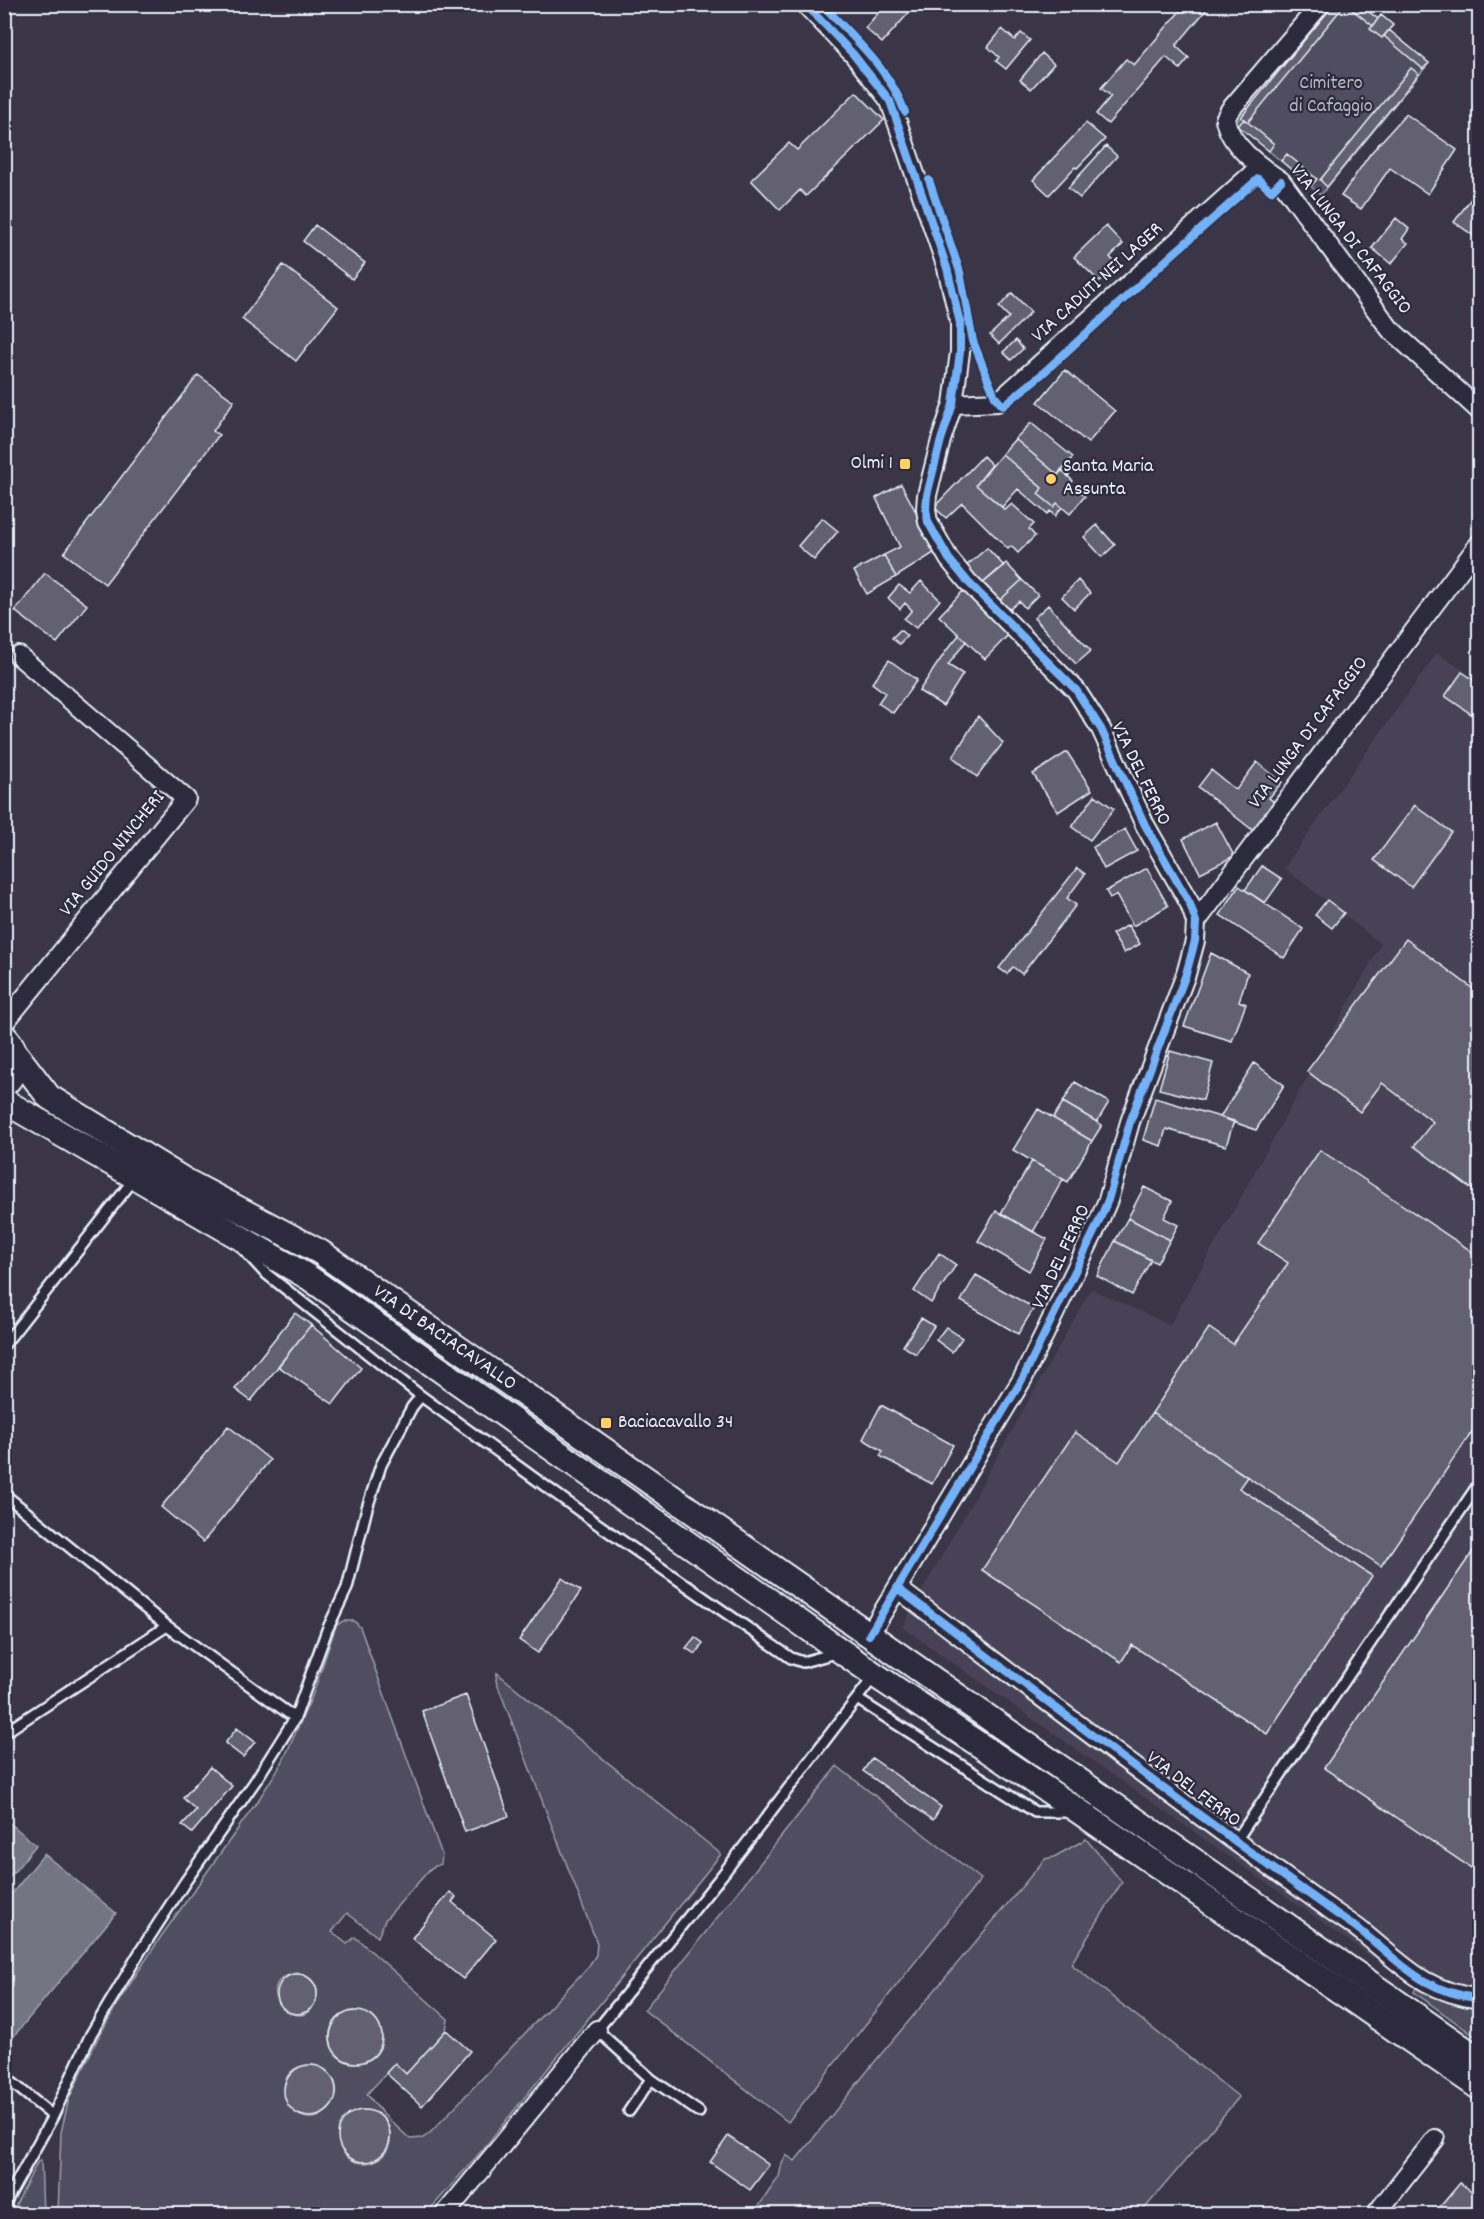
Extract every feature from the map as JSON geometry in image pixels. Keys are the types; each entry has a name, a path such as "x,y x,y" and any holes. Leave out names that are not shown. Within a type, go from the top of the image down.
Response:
{"main road":[{"name":"VIA DI BACIACAVALLO","path":"4,1085 11,1079 16,1068 10,1045"},
{"name":"VIA DI BACIACAVALLO","path":"10,1045 49,1097 184,1180 320,1252 868,1635"},
{"name":"VIA DI BACIACAVALLO","path":"4,1101 308,1277 841,1652"},
{"path":"868,1635 1470,2054"},
{"path":"841,1652 1080,1812 1479,2088"}],"street":[{"name":"VIA DEL FERRO","path":"805,4 853,54 890,101 947,268 960,323 960,352 953,404 929,484 926,509 928,522 949,559 968,582 1076,690 1101,729 1145,825 1190,904 1196,922 1195,941 1186,974 1130,1122 1108,1200 1096,1228 1023,1378 868,1635"},
{"name":"VIA LUNGA DI CAFAGGIO","path":"1321,4 1230,110 1225,119 1231,137 1260,167 1281,181 1390,329 1479,411"},
{"name":"VIA CADUTI NEI LAGER","path":"953,404 998,402 1260,167"},
{"name":"VIA LUNGA DI CAFAGGIO","path":"1196,922 1479,543"},
{"name":"VIA GUIDO NINCHERI","path":"4,1023 186,799 19,656"},
{"name":"VIA DEL FERRO","path":"897,1588 1235,1842 1367,1935 1392,1959 1418,1979 1440,1989 1479,1999"},
{"path":"445,2214 597,2030"},
{"path":"1376,2214 1435,2139"}],"lane":[{"path":"4,1345 136,1176"},
{"path":"222,1226 264,1272 421,1396 592,1520 791,1658 803,1662 841,1652"},
{"path":"4,2205 53,2116 91,2034 185,1882 256,1780 295,1718 327,1630 347,1588 367,1508 381,1465 412,1407 421,1396"},
{"path":"1235,1842 1479,1482"},
{"path":"4,1494 167,1626 295,1718"},
{"path":"4,1733 167,1626"},
{"path":"699,2112 651,2079 597,2030 723,1874 875,1675"},
{"path":"857,1699 1035,1812 1080,1812"},
{"path":"4,2076 53,2116"},
{"path":"629,2111 651,2079"}],"shaded area":[{"path":"1437,653 1480,681 1479,2007 1416,1988 902,1627 1091,1289 1170,1325 1381,944 1284,868"}],"green space":[{"name":"Cimitero di Cafaggio","path":"1334,5 1359,5 1378,19 1381,15 1393,25 1389,30 1429,63 1321,195 1236,123"},
{"path":"343,1621 354,1621 360,1627 442,1855 441,1864 431,1868 385,1920 378,1937 347,1913 332,1932 347,1944 355,1937 448,2019 446,2030 406,2074 395,2064 367,2094 382,2113 410,2139 423,2138 430,2133 588,1967 596,1955 597,1943 496,1681 497,1673 721,1854 479,2154 426,2214 58,2214 61,2132 69,2099 97,2040 119,2001 283,1761 313,1694 336,1626","holes":["296,1973 313,1981 317,1994 310,2011 301,2015 291,2013 282,2006 277,1997 276,1987 282,1979","351,2011 363,2012 378,2024 382,2042 379,2051 372,2058 362,2062 350,2062 341,2059 334,2052 330,2043 330,2033 333,2024 340,2016","312,2065 319,2067 326,2071 335,2082 336,2096 333,2103 328,2110 315,2118 303,2117 287,2100 285,2088 287,2077 296,2068","366,2110 377,2114 389,2128 389,2147 377,2160 366,2163 354,2161 341,2147 340,2128 345,2119 354,2113"]},
{"path":"837,1766 981,1879 788,2122 644,2010"},
{"path":"1086,1839 1122,1882 1071,1964 1239,2097 1140,2214 763,2214 756,2210 779,2177 786,2155 795,2161 877,2059 1045,1859 1054,1857"},
{"path":"1416,1988 1479,2007 1479,2039 1414,1992"},
{"path":"41,2160 43,2214 11,2214 38,2161"}],"water":[{"path":"5,1819 36,1845 5,1883"},
{"path":"44,1854 116,1913 9,2042 4,2038 5,1902"}],"building":[{"path":"886,4 915,6 882,43 865,28"},
{"path":"1186,4 1211,4 1176,46 1189,58 1180,69 1166,57 1108,124 1096,114 1111,96 1101,88 1126,59 1134,65"},
{"path":"1334,4 1342,8 1248,122 1241,117"},
{"path":"1345,4 1359,4 1378,19 1373,26"},
{"path":"1381,15 1393,25 1382,38 1370,29"},
{"path":"1002,29 1015,40 1021,33 1030,40 1006,69 996,61 999,57 988,47"},
{"path":"1389,30 1429,63 1423,69 1384,36"},
{"path":"1042,53 1054,64 1031,89 1020,80"},
{"path":"1411,68 1419,74 1327,187 1320,180"},
{"path":"856,92 884,120 806,196 800,190 780,210 751,180 789,143 797,150"},
{"path":"1406,114 1457,150 1428,194 1390,168 1361,209 1341,196 1370,154"},
{"path":"1244,119 1274,144 1269,151 1238,126"},
{"path":"1086,123 1105,139 1049,195 1033,180"},
{"path":"1106,146 1117,156 1080,198 1068,188"},
{"path":"1287,154 1317,179 1311,186 1281,161"},
{"path":"1480,186 1480,240 1454,222"},
{"path":"1396,218 1409,229 1402,239 1408,243 1391,264 1372,248"},
{"path":"315,225 365,263 352,279 303,241"},
{"path":"1106,226 1123,244 1110,257 1117,265 1100,282 1074,257"},
{"path":"283,265 338,307 296,361 242,319"},
{"path":"1012,293 1031,312 999,344 990,335 1009,317 999,307"},
{"path":"1016,340 1023,349 1011,360 1003,352"},
{"path":"1065,370 1115,411 1088,443 1038,402"},
{"path":"198,375 234,401 213,431 219,435 105,584 64,553"},
{"path":"1031,423 1073,457 1058,475 1015,439"},
{"name":"Santa Maria Assunta","path":"1015,439 1058,475 1061,470 1073,481 1070,484 1085,496 1070,514 1057,503 1054,507 1038,494 1042,488 1002,454"},
{"path":"1002,454 1042,488 1038,494 1054,507 1057,503 1062,507 1055,516 1050,511 1047,514 1018,489 1002,507 976,485"},
{"path":"983,456 992,465 976,485 1005,510 1012,504 1034,524 1029,529 1035,536 1018,553 1011,546 1008,549 962,503 946,518 934,507"},
{"path":"1067,464 1073,470 1068,476 1061,470"},
{"path":"901,484 937,551 896,577 884,555 900,547 876,498"},
{"path":"822,518 838,531 814,560 798,546"},
{"path":"1097,525 1115,545 1102,557 1084,537"},
{"path":"987,548 1004,566 982,584 965,567"},
{"path":"884,555 896,577 867,594 854,571"},
{"path":"1006,563 1022,580 1000,600 982,584"},
{"path":"45,573 87,605 57,643 15,611"},
{"path":"1022,580 1038,595 1025,608 1019,601 1009,610 1000,600"},
{"path":"1078,580 1090,593 1074,609 1062,597"},
{"path":"921,581 940,600 916,628 904,619 912,610 905,603 900,609 888,598 899,585 910,593"},
{"path":"964,590 1010,633 985,659 939,616"},
{"path":"1048,605 1091,651 1076,664 1034,618"},
{"path":"900,630 907,636 899,644 892,638"},
{"path":"959,635 966,641 948,665 963,674 943,706 919,691"},
{"path":"889,660 917,680 893,713 878,703 885,693 872,683"},
{"path":"1462,672 1480,684 1480,720 1445,696"},
{"path":"978,716 1003,743 977,777 953,757"},
{"path":"1067,752 1092,790 1058,812 1033,774"},
{"path":"1257,762 1282,782 1269,798 1277,804 1255,832 1198,787 1211,770 1236,790"},
{"path":"1095,795 1114,809 1090,840 1072,827"},
{"path":"1415,805 1451,832 1411,887 1374,860"},
{"path":"1216,822 1234,856 1200,873 1183,839"},
{"path":"1125,829 1137,851 1104,869 1093,847"},
{"path":"1262,866 1282,879 1265,903 1245,890"},
{"path":"1077,868 1085,874 1067,898 1076,905 1022,974 1013,967 1007,974 999,968"},
{"path":"1147,868 1168,906 1133,926 1116,895 1110,898 1106,891"},
{"path":"1239,886 1303,929 1284,958 1220,915"},
{"path":"1327,900 1344,913 1332,928 1315,915"},
{"path":"1128,925 1140,944 1124,953 1112,934"},
{"path":"1406,939 1480,994 1480,1195 1414,1146 1433,1122 1382,1083 1360,1112 1307,1071"},
{"path":"1211,953 1248,973 1239,1001 1246,1004 1232,1041 1184,1026"},
{"path":"1170,1051 1213,1063 1203,1100 1159,1089"},
{"path":"1254,1063 1284,1085 1256,1130 1220,1117"},
{"path":"1075,1082 1109,1102 1097,1122 1063,1102"},
{"path":"1155,1098 1234,1121 1226,1146 1166,1129 1161,1146 1143,1140"},
{"path":"1063,1102 1102,1125 1092,1141 1053,1118"},
{"path":"1038,1109 1092,1141 1068,1182 1013,1150"},
{"path":"1320,1150 1480,1257 1480,1420 1381,1566 1152,1413 1209,1328 1233,1344 1288,1263 1258,1243"},
{"path":"1032,1161 1063,1179 1033,1232 1001,1213"},
{"path":"1144,1187 1172,1201 1164,1218 1178,1225 1170,1240 1128,1218"},
{"path":"996,1211 1047,1239 1029,1271 978,1241"},
{"path":"1128,1218 1170,1240 1157,1263 1115,1241"},
{"path":"1115,1241 1151,1260 1132,1295 1097,1276"},
{"path":"939,1253 956,1265 931,1303 914,1291"},
{"path":"976,1275 1034,1308 1018,1334 961,1301"},
{"path":"295,1313 311,1325 251,1401 235,1389"},
{"path":"921,1318 934,1326 916,1354 903,1346"},
{"path":"311,1325 361,1368 333,1404 278,1366"},
{"path":"946,1327 962,1338 952,1352 936,1340"},
{"path":"881,1405 953,1445 932,1484 880,1456 883,1451 863,1439"},
{"path":"1152,1413 1247,1477 1239,1488 1372,1576 1267,1734 1132,1645 1121,1662 982,1570 1075,1432 1119,1462"},
{"path":"228,1426 270,1460 203,1542 161,1507"},
{"path":"1480,1541 1480,1874 1324,1768"},
{"path":"562,1578 581,1591 538,1653 519,1640"},
{"path":"695,1637 703,1643 695,1654 686,1648"},
{"path":"466,1695 509,1816 465,1832 422,1711"},
{"path":"237,1728 255,1742 243,1757 225,1743"},
{"path":"872,1758 941,1807 933,1820 863,1771"},
{"path":"210,1767 232,1786 192,1833 182,1825 196,1810 183,1798"},
{"path":"450,1892 456,1897 452,1902 496,1939 463,1979 412,1938"},
{"path":"297,1974 305,1975 311,1980 316,1986 316,2002 311,2008 305,2013 297,2014 289,2013 283,2008 278,2002 277,1994 278,1986 283,1980 289,1975"},
{"path":"351,2011 361,2011 375,2018 382,2037 375,2056 361,2063 351,2063 341,2059 334,2052 330,2042 330,2032 334,2022 341,2015"},
{"path":"446,2030 470,2051 422,2106 386,2073 395,2063 406,2074"},
{"path":"305,2065 315,2065 329,2072 336,2091 329,2110 315,2117 305,2117 295,2113 288,2106 284,2096 284,2086 288,2076 295,2069"},
{"path":"359,2110 369,2110 383,2117 390,2136 383,2155 369,2162 359,2162 349,2158 342,2151 338,2141 338,2131 342,2121 349,2114"},
{"path":"728,2136 769,2165 750,2190 710,2162"},
{"path":"1460,2183 1480,2197 1480,2214 1434,2214"}],"cycle path":[{"path":"805,4 853,54 890,101 947,268 960,323 960,352 953,404 927,495 928,522 949,559 968,582 1076,690 1101,729 1145,825 1190,904 1196,922 1195,941 1186,974 1130,1122 1108,1200 1096,1228 1023,1378 869,1635"},
{"path":"822,4 880,67 890,81 905,112"},
{"path":"929,180 960,272 973,341 995,397 1003,406 1041,375 1258,179 1271,191 1281,181"},
{"path":"897,1588 1164,1789 1358,1928 1418,1977 1445,1990 1480,1999"}],"place":[{"name":"Olmi 1","path":"905,464"},
{"name":"Santa Maria Assunta","path":"1051,479"},
{"name":"Baciacavallo 34","path":"606,1423"}]}
